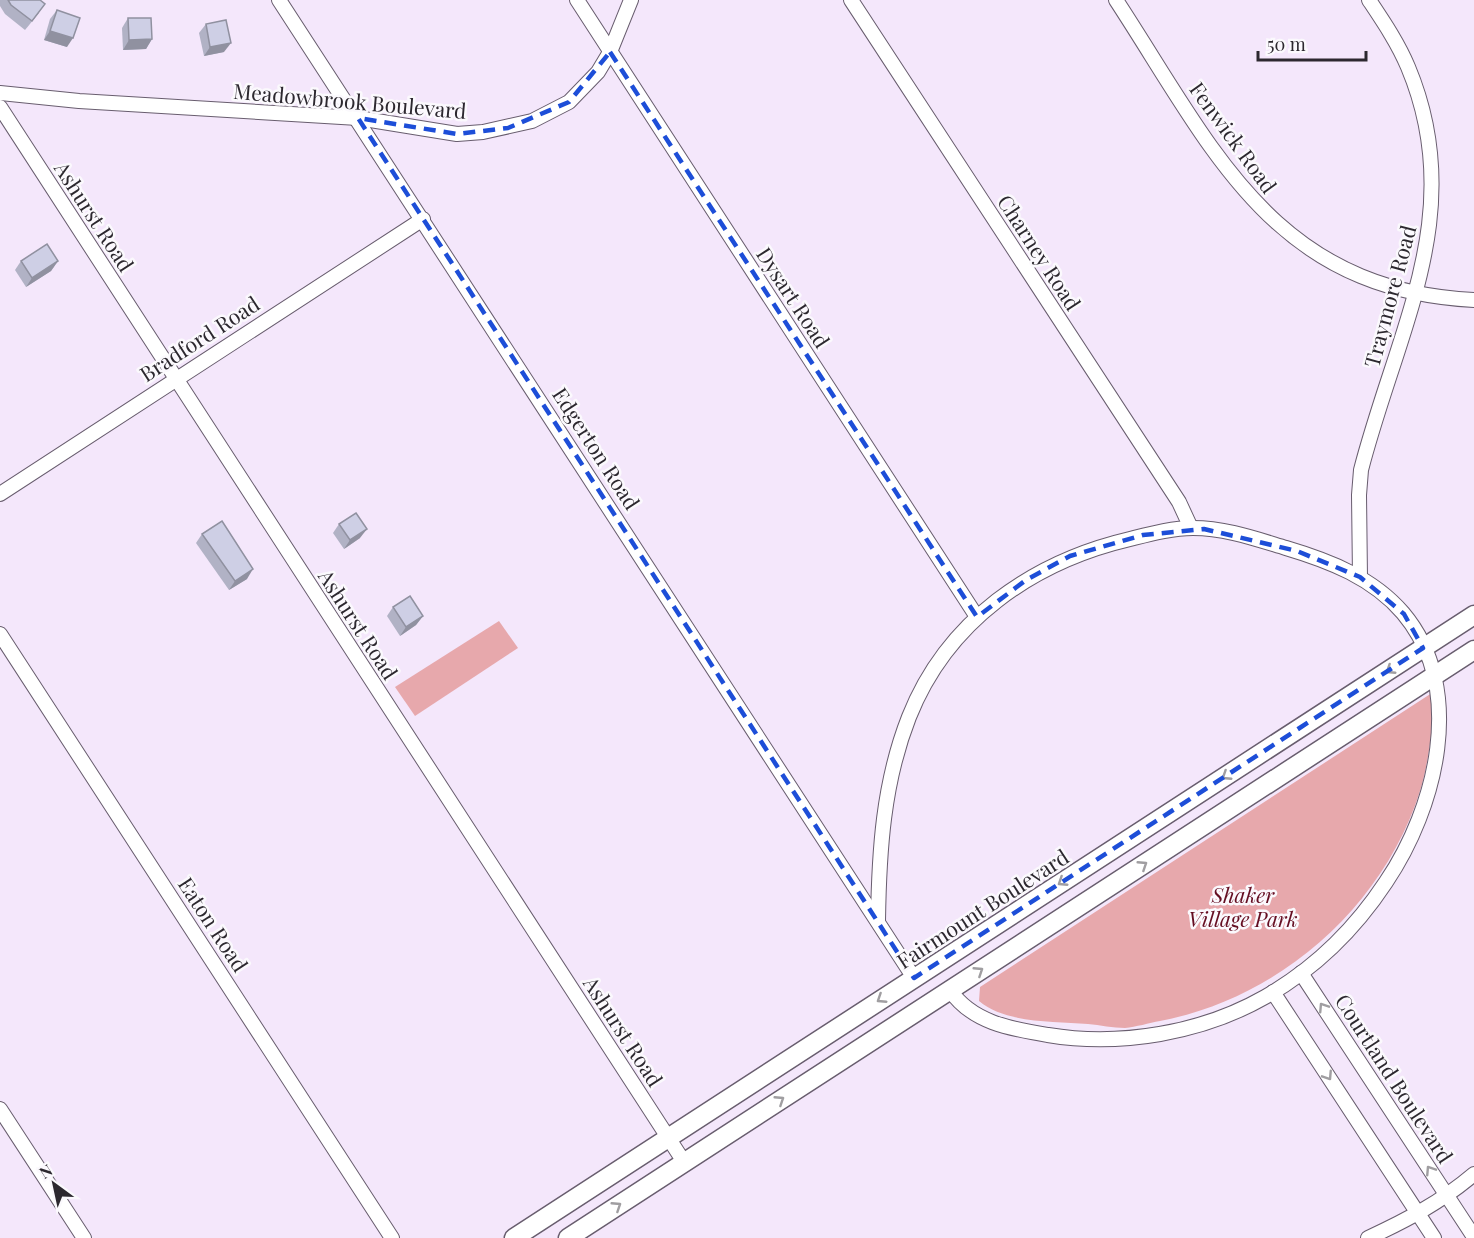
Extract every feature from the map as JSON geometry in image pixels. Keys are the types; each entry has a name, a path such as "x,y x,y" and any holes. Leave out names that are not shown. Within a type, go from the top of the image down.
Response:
{"main road":[{"name":"Fairmount Boulevard","path":"514,1238 1474,615"},
{"path":"568,1238 1474,650"}],"street":[{"name":"Edgerton Road","path":"279,0 358,118 914,978"},
{"name":"Dysart Road","path":"577,0 977,617"},
{"name":"Meadowbrook Boulevard","path":"0,93 79,101 358,118 457,134 508,128 552,113 569,102 598,72 610,52 631,0"},
{"name":"Charney Road","path":"851,0 1179,502 1191,528"},
{"name":"Fenwick Road","path":"1116,0 1213,149 1261,210 1288,234 1338,267 1379,282 1415,291 1474,300"},
{"name":"Traymore Road","path":"1360,577 1361,470 1415,291 1432,220 1431,148 1420,101 1408,66 1369,0"},
{"name":"Ashurst Road","path":"0,107 174,379 684,1162"},
{"name":"Bradford Road","path":"0,494 423,219"},
{"path":"878,921 880,844 890,780 910,713 926,683 977,617 1026,580 1070,556 1143,535 1191,528 1231,532 1311,556 1360,577 1381,592 1404,614 1435,675 1439,716 1437,748 1429,785 1410,839 1385,884 1336,943 1301,973 1272,992 1230,1013 1183,1029 1142,1037 1108,1039 1054,1036 996,1023 966,1009 950,990"},
{"name":"Eaton Road","path":"0,634 392,1238"},
{"name":"Courtland Boulevard","path":"1301,973 1474,1237"},
{"path":"1272,992 1434,1238"},
{"path":"0,1109 84,1238"},
{"path":"1368,1238 1418,1215 1448,1196 1474,1174"}],"highlighted area":[{"path":"610,52 977,617 1026,580 1070,556 1143,535 1204,529 1297,551 1360,577 1404,614 1423,648 914,978 358,118 457,134 508,128 569,102"}],"green space":[{"path":"499,621 518,648 415,716 395,687"},
{"name":"Shaker Village Park","path":"1438,689 1423,779 1403,834 1380,873 1353,909 1321,941 1285,969 1246,992 1204,1009 1125,1028 1017,1018 1003,1014 979,1001 980,987"}],"building":[{"path":"8,0 40,0 45,4 32,21"},
{"path":"57,10 80,18 73,38 50,31"},
{"path":"128,18 151,18 152,39 129,40"},
{"path":"226,20 231,43 210,47 206,24"},
{"path":"47,244 58,261 32,278 21,261"},
{"path":"356,513 367,529 350,540 339,524"},
{"path":"222,521 253,569 235,581 202,534"},
{"path":"410,596 423,616 406,627 393,607"}]}
